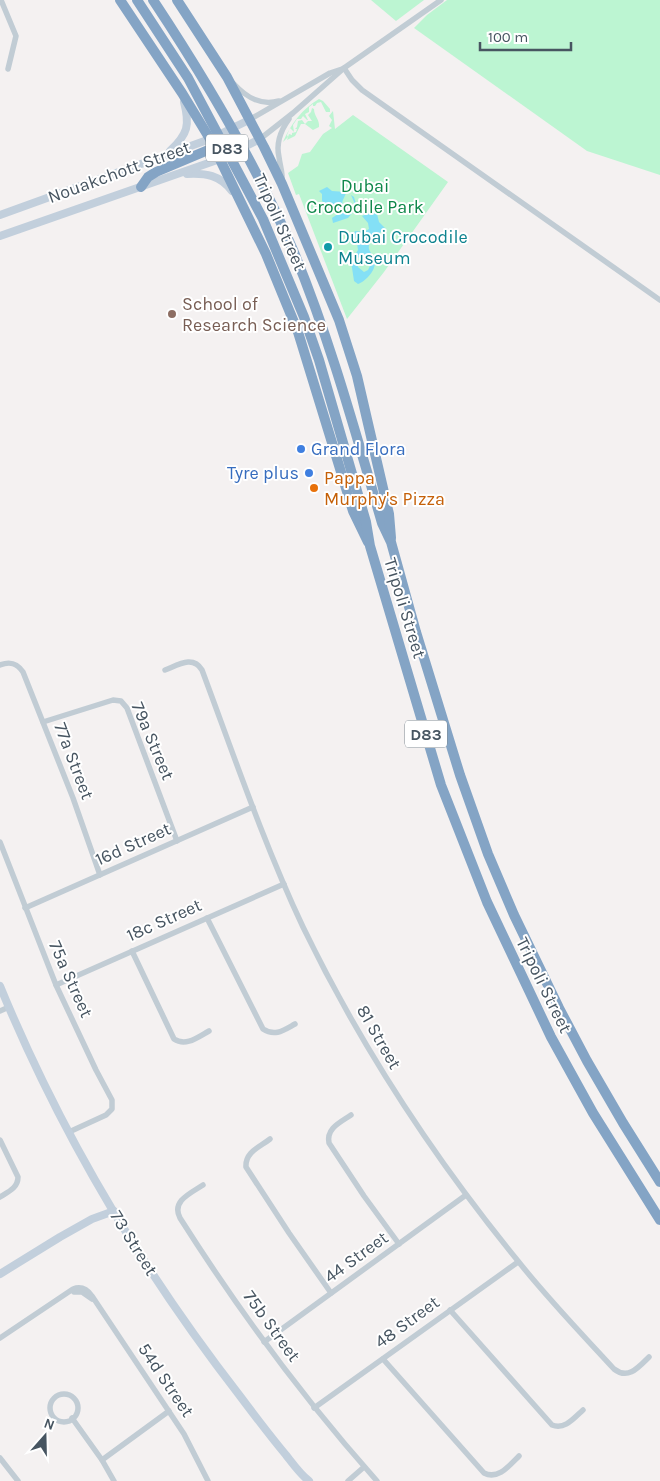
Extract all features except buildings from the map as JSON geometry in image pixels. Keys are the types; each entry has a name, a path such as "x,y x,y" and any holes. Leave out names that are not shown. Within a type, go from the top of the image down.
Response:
{"highway":[{"path":"120,0 182,93 212,143 243,207 288,307 300,339 353,511 370,546"},
{"name":"Tripoli Street","path":"137,0 188,78 263,219 304,317 319,360 366,522 370,546 441,785 487,902 551,1037 593,1113 660,1220"},
{"name":"Tripoli Street","path":"153,0 200,71 239,140 292,250 326,339 382,523 391,542 460,775 486,847 514,915 559,1008 587,1061 660,1182"},
{"path":"177,0 227,76 260,140 282,184 339,320 351,358 389,514 391,542"},
{"path":"141,187 148,177 156,172 212,143 242,135 247,128 249,120"}],"street":[{"path":"1,0 16,36 8,69"},
{"path":"249,120 330,73 344,68 441,0"},
{"path":"344,68 362,90 660,300"},
{"name":"Nouakchott Street","path":"0,236 220,159 260,140 344,68"},
{"path":"227,76 243,94 253,100 268,103 286,100"},
{"path":"167,154 180,141 187,126 188,116 182,93"},
{"path":"282,184 283,174 278,157 278,147 282,130 293,113"},
{"name":"Nouakchott Street","path":"0,215 167,154 212,143"},
{"path":"178,174 199,173 215,176 227,185 243,207"},
{"name":"81 Street","path":"165,670 189,661 200,667 284,884 323,966 366,1045 414,1122 466,1196 518,1262 565,1316 618,1372 622,1374 632,1373 649,1357"},
{"name":"77a Street","path":"0,665 13,663 23,672 73,798 100,875"},
{"name":"79a Street","path":"43,722 113,700 125,704 177,841"},
{"name":"16d Street","path":"24,908 253,807"},
{"name":"75a Street","path":"0,842 24,908 56,985 112,1100 112,1109 109,1112 70,1134"},
{"name":"18c Street","path":"56,985 284,884"},
{"path":"207,918 263,1029 267,1032 276,1033 295,1024"},
{"path":"132,951 174,1038 185,1042 210,1031"},
{"name":"73 Street","path":"0,986 5,1006 70,1134 112,1209 156,1278 207,1352 252,1413 306,1480"},
{"path":"0,1011 5,1006"},
{"path":"351,1115 332,1128 328,1135 329,1143 368,1203 399,1244"},
{"path":"0,1140 18,1174 18,1181 14,1188 0,1197"},
{"path":"270,1140 250,1154 247,1158 246,1167 331,1293"},
{"name":"75b Street","path":"203,1185 180,1201 178,1214 224,1286 264,1342 314,1408 376,1481"},
{"name":"44 Street","path":"264,1342 466,1196"},
{"path":"0,1274 53,1241 112,1209"},
{"name":"48 Street","path":"314,1408 518,1262"},
{"name":"54d Street","path":"0,1338 65,1295 79,1292 93,1300 170,1412 196,1456 208,1481"},
{"path":"450,1310 552,1425 565,1426 583,1410"},
{"path":"383,1359 484,1473 492,1476 497,1475 519,1456"},
{"path":"60,1394 70,1395 79,1407 78,1413 72,1418 65,1422 59,1421 51,1411 50,1402 60,1394"},
{"path":"102,1460 170,1412"},
{"path":"72,1418 102,1460 114,1481"},
{"path":"0,1458 18,1481"},
{"path":"348,1481 364,1467"}],"green space":[{"path":"371,0 424,0 396,21"},
{"path":"447,0 660,0 660,175 587,151 414,28 427,15"},
{"path":"319,99 330,109 330,112 326,112 321,102 315,106 313,104 309,107 309,112 305,114 308,120 303,116 301,119 297,119 302,112"},
{"path":"312,108 314,109 319,127 313,130 305,124 308,121 312,121 308,115"},
{"name":"Dubai Crocodile Park","path":"333,111 335,129 353,115 448,182 384,272 347,319 299,194 296,195 288,173 298,166 302,154 310,152 323,134 332,128 329,126 332,120 329,116"},
{"path":"302,120 305,124 301,124 295,136 287,140 289,134 292,135 292,133 296,132 297,129 295,129 298,121"}],"water":[{"path":"327,187 332,191 346,192 342,203 348,213 353,208 354,202 351,195 354,197 357,207 348,218 333,223 332,218 338,214 322,201 322,194 319,191"},
{"path":"370,213 377,214 379,222 386,229 370,243 369,249 375,266 369,276 358,284 354,281 351,261 358,250 357,243 359,238 355,238 353,235 355,231 364,232 369,229 368,223 362,216","holes":["365,254 369,256 371,264 368,270 364,272 358,267 357,260 360,255"]}],"place":[{"name":"Dubai Crocodile Museum","path":"328,247"},
{"name":"School of Research Science","path":"172,314"},
{"name":"Grand Flora","path":"301,449"},
{"name":"Tyre plus","path":"309,473"},
{"name":"Pappa Murphy's Pizza","path":"314,488"}]}
